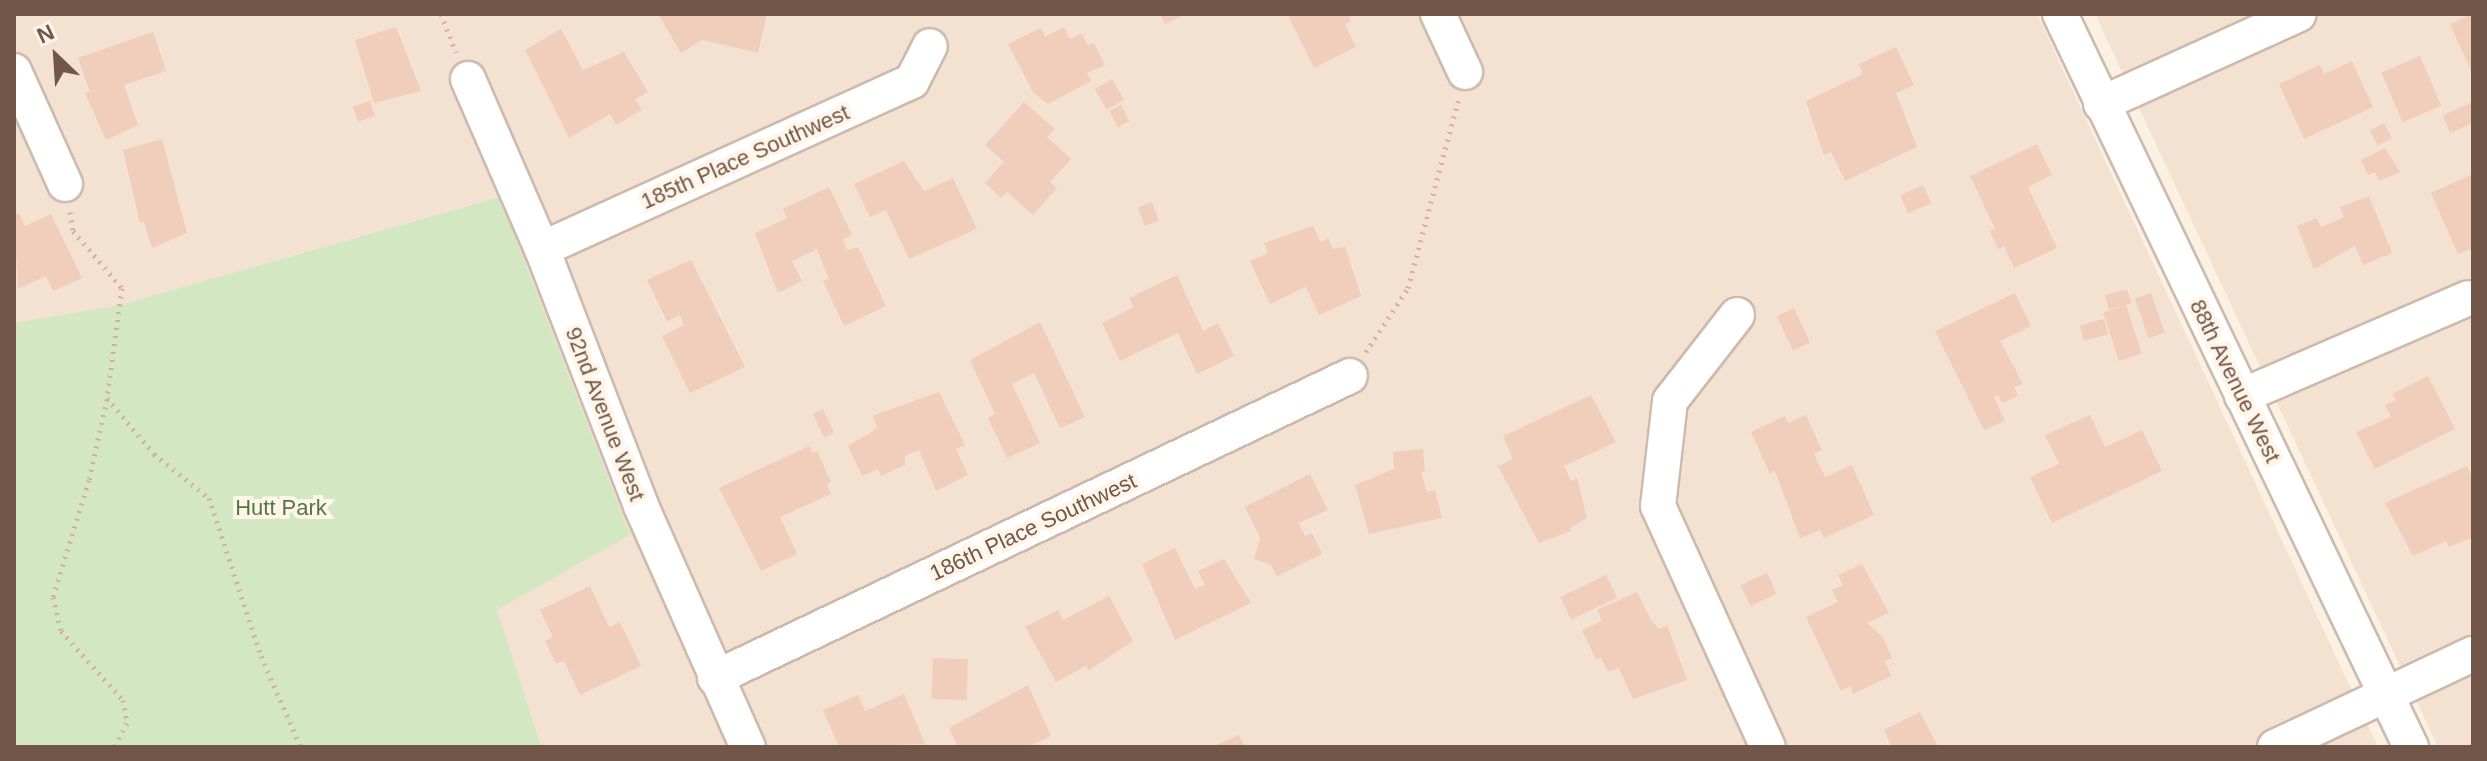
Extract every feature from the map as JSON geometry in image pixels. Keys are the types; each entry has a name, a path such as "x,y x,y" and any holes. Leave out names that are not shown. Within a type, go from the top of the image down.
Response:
{"street":[{"path":"1438,14 1465,72"},
{"name":"88th Avenue West","path":"2060,14 2411,747"},
{"path":"2101,104 2299,14"},
{"name":"185th Place Southwest","path":"542,249 912,81 930,46"},
{"path":"14,71 65,184"},
{"name":"92nd Avenue West","path":"468,79 542,249 641,506 748,747"},
{"path":"2242,396 2468,298"},
{"path":"1737,315 1670,401 1658,506 1768,747"},
{"name":"186th Place Southwest","path":"715,678 1350,376"},
{"path":"2275,747 2473,654"}],"path":[{"path":"441,14 468,79"},
{"path":"1350,376 1408,288 1465,72"},
{"path":"65,184 73,231 122,288 107,398 89,480 53,597 61,631 123,700 127,723 114,747"},
{"path":"107,398 154,454 209,498 261,656 301,747"}],"shaded area":[{"path":"14,14 2037,14 2378,747 14,747"},
{"path":"2095,14 2473,14 2473,747 2438,747"}],"green space":[{"name":"Hutt Park","path":"500,197 630,535 497,610 541,746 14,747 14,323 120,305"}],"building":[{"path":"658,14 767,14 758,53 702,40 681,53"},
{"path":"1160,14 1186,14 1165,24"},
{"path":"1287,14 1348,14 1351,21 1345,24 1356,47 1314,68"},
{"path":"2473,14 2473,75 2450,24"},
{"path":"396,27 421,91 374,103 355,40"},
{"path":"1064,27 1070,39 1082,33 1088,46 1094,43 1105,65 1087,73 1091,81 1048,104 1033,92 1008,44 1041,28 1045,37"},
{"path":"561,29 583,70 624,52 648,92 635,99 642,110 616,125 610,114 569,138 525,50"},
{"path":"153,32 166,71 124,85 138,125 106,140 85,93 90,92 78,58"},
{"path":"1896,47 1914,85 1896,93 1917,147 1845,181 1831,152 1824,155 1806,101 1863,74 1859,64"},
{"path":"2420,56 2441,106 2402,122 2381,72"},
{"path":"2352,61 2373,107 2304,139 2279,84 2320,65 2324,74"},
{"path":"1112,79 1124,100 1107,110 1095,89"},
{"path":"370,101 375,116 358,122 353,107"},
{"path":"1024,102 1055,129 1047,137 1071,159 1050,182 1057,188 1033,215 1007,192 1001,198 985,183 1004,162 985,145"},
{"path":"2471,103 2473,123 2450,133 2443,115"},
{"path":"1121,105 1129,121 1118,127 1109,111"},
{"path":"2384,123 2392,138 2378,146 2370,131"},
{"path":"162,139 187,233 152,248 144,222 140,223 123,150"},
{"path":"2037,144 2052,175 2028,187 2057,248 2014,268 2004,246 1998,249 1990,231 1995,229 1970,176"},
{"path":"2385,148 2400,172 2379,181 2375,172 2368,175 2361,160"},
{"path":"904,161 924,191 953,178 977,229 909,259 886,210 870,217 854,184"},
{"path":"2473,174 2473,248 2458,254 2431,193"},
{"path":"1923,185 1931,203 1908,213 1900,195"},
{"path":"829,187 852,235 843,239 847,250 858,247 886,306 844,326 823,281 829,279 817,249 792,261 802,281 778,293 755,233 787,218 783,209"},
{"path":"2369,196 2392,253 2363,265 2355,246 2314,269 2297,226 2317,218 2321,227 2344,217 2340,207"},
{"path":"1152,202 1159,221 1145,226 1138,207"},
{"path":"19,213 25,226 51,214 82,278 53,291 46,276 18,289 14,215"},
{"path":"1313,226 1321,242 1328,238 1333,249 1345,247 1361,296 1319,315 1306,287 1270,304 1250,261 1268,253 1264,243"},
{"path":"691,260 745,367 690,393 662,336 684,325 680,315 667,321 647,280"},
{"path":"1177,275 1203,331 1218,323 1234,356 1197,374 1178,333 1120,361 1102,323 1134,307 1129,298"},
{"path":"2127,289 2131,303 2109,310 2105,295"},
{"path":"2015,293 2031,326 2000,341 2023,384 2014,387 2018,396 2002,403 1998,395 1994,397 2005,421 1984,430 1935,331"},
{"path":"2151,293 2165,333 2149,338 2135,299"},
{"path":"2126,305 2142,354 2119,361 2103,312"},
{"path":"1794,308 1810,342 1793,350 1777,316"},
{"path":"2104,319 2108,334 2084,341 2080,325"},
{"path":"1040,322 1085,417 1060,428 1034,373 1012,384 1040,443 1007,458 988,418 995,414 970,360"},
{"path":"2428,376 2455,429 2375,469 2356,432 2391,417 2385,405 2396,400 2392,394"},
{"path":"939,392 965,445 956,449 968,475 936,491 919,450 905,456 905,465 881,476 878,469 862,476 848,446 878,428 872,416"},
{"path":"1591,395 1616,442 1564,466 1571,481 1577,478 1587,518 1570,528 1571,531 1539,543 1498,466 1513,459 1503,436"},
{"path":"823,409 834,433 824,437 813,414"},
{"path":"1806,415 1822,450 1814,454 1825,477 1852,465 1874,515 1824,538 1820,530 1800,538 1775,471 1770,474 1751,432 1785,416 1788,423"},
{"path":"2090,415 2105,447 2142,430 2162,471 2052,523 2030,477 2059,464 2045,435"},
{"path":"809,446 813,453 817,451 831,482 827,484 831,494 780,517 797,554 761,571 719,488"},
{"path":"1423,449 1425,472 1421,472 1427,492 1435,490 1442,518 1369,534 1355,485 1394,469 1393,452"},
{"path":"2467,466 2473,479 2473,537 2449,547 2446,541 2413,556 2385,503"},
{"path":"1310,474 1328,510 1299,523 1305,536 1312,533 1322,554 1277,576 1271,565 1254,559 1260,538 1245,507"},
{"path":"1175,548 1195,589 1205,585 1198,571 1224,559 1251,603 1175,640 1142,564"},
{"path":"1862,564 1889,613 1867,623 1883,637 1892,658 1885,661 1891,676 1853,694 1850,686 1841,691 1806,617 1838,602 1832,590 1843,585 1838,575"},
{"path":"1767,573 1777,594 1750,606 1741,585"},
{"path":"1606,575 1617,597 1571,620 1560,597"},
{"path":"590,586 609,627 620,622 641,666 580,695 564,661 556,664 545,641 553,637 540,610"},
{"path":"1637,592 1659,629 1667,625 1687,680 1633,699 1619,668 1608,672 1601,657 1596,660 1582,630 1602,621 1597,610"},
{"path":"1109,596 1133,641 1088,671 1086,666 1056,682 1025,627 1058,610 1063,620"},
{"path":"933,658 968,659 967,700 932,699"},
{"path":"1028,685 1051,736 1027,747 958,747 949,728"},
{"path":"904,694 925,744 839,747 823,710 858,695 865,711"},
{"path":"1920,712 1938,747 1892,747 1884,730"},
{"path":"1239,735 1245,747 1212,747"}]}
